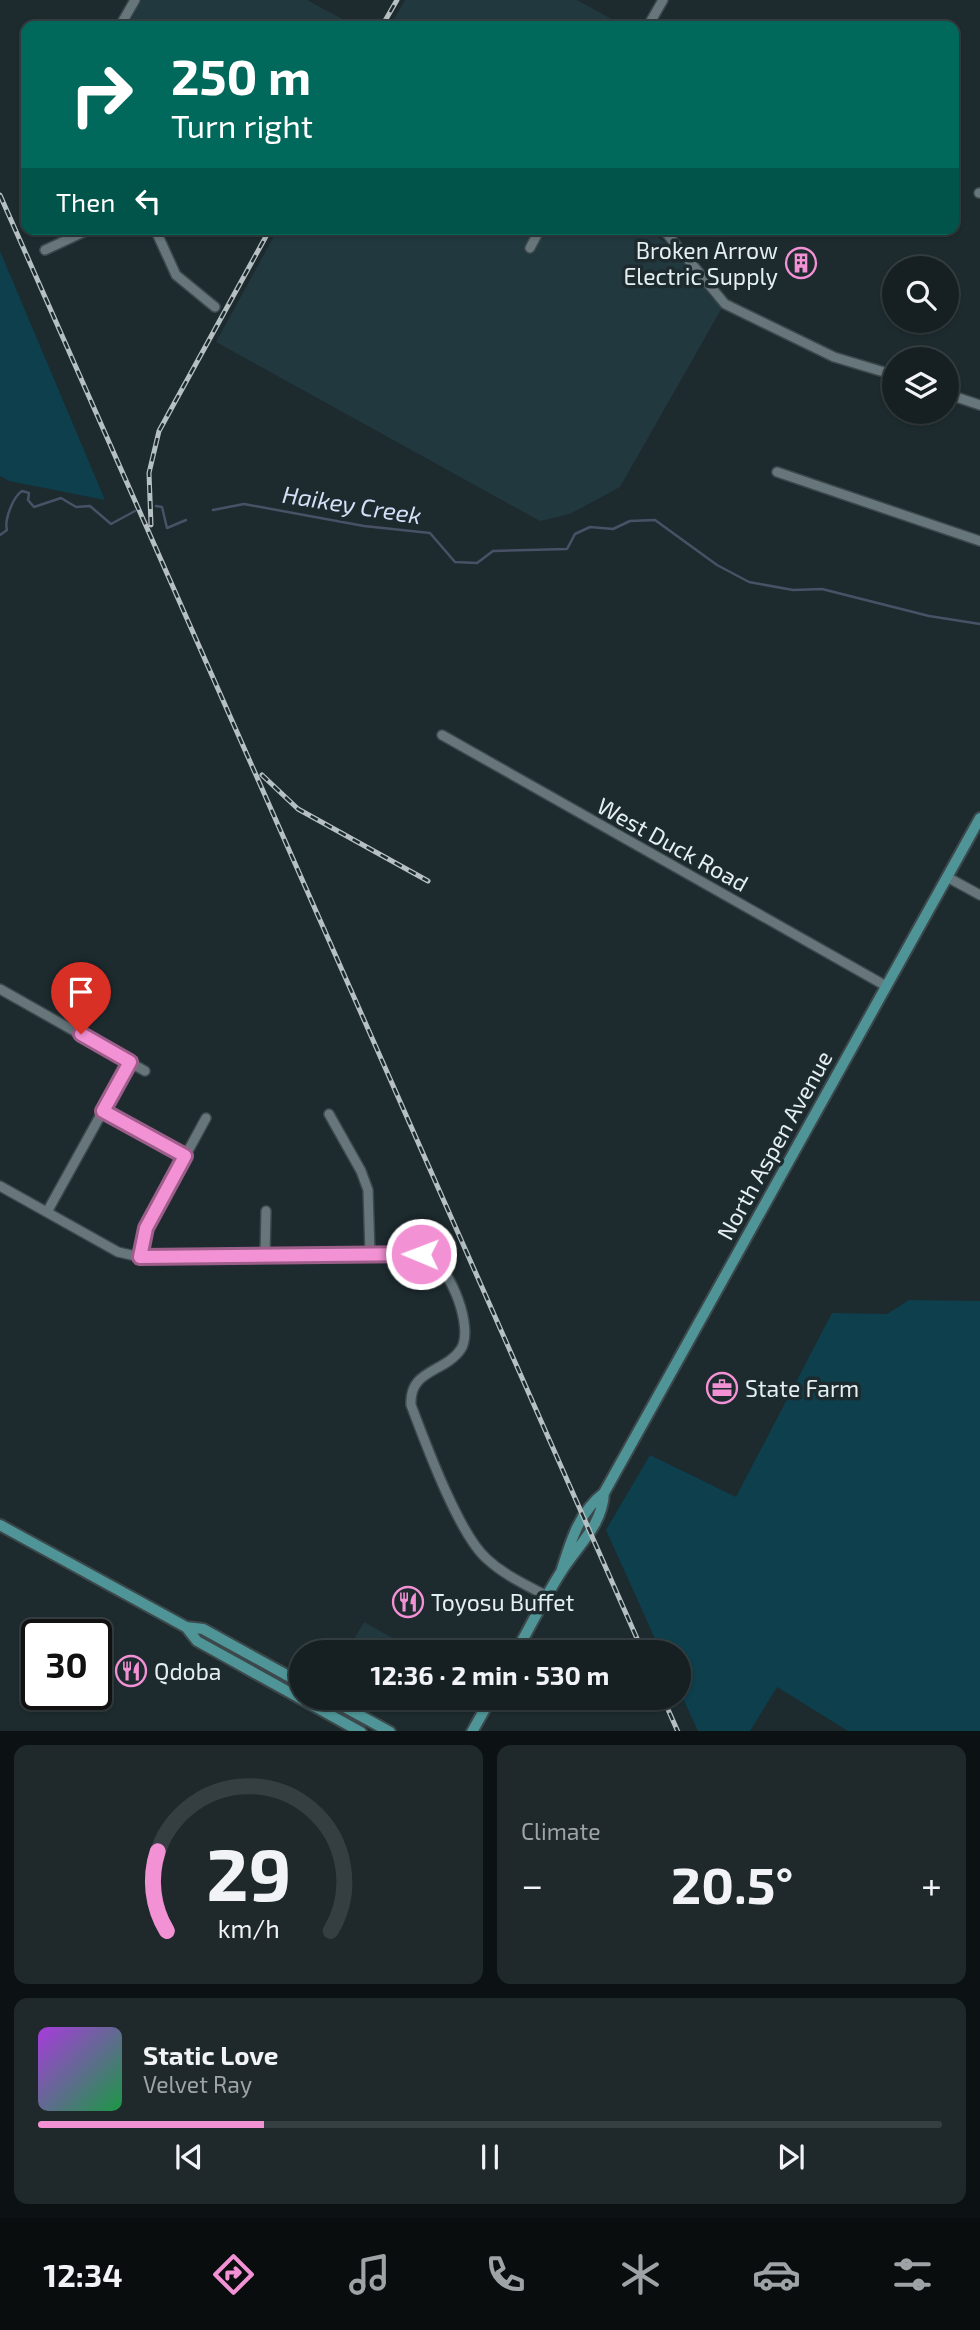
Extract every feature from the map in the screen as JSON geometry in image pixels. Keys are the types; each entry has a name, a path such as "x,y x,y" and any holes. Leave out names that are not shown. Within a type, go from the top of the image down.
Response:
{"main road":[{"name":"North Aspen Avenue","path":"523,1640 562,1569 583,1545 603,1509 604,1493 980,818"},
{"path":"0,1525 186,1627 203,1629 289,1676"},
{"path":"186,1627 197,1641 289,1690"},
{"path":"324,1710 361,1731"},
{"path":"351,1710 390,1731"},
{"path":"472,1731 484,1710"}],"street":[{"path":"123,21 135,0"},
{"path":"651,21 663,0"},
{"path":"45,250 77,235"},
{"path":"158,235 176,275 215,307"},
{"path":"530,248 537,235"},
{"path":"668,235 725,304 834,357 882,371"},
{"path":"959,398 980,405"},
{"path":"777,472 980,541"},
{"name":"West Duck Road","path":"442,735 886,986"},
{"path":"947,877 980,895"},
{"path":"0,989 145,1071"},
{"path":"47,1212 130,1062"},
{"path":"103,1111 185,1156"},
{"path":"329,1114 361,1171 368,1190 370,1254"},
{"path":"140,1257 146,1228 206,1118"},
{"path":"0,1186 118,1252 140,1257 421,1254 433,1259 444,1269 466,1325 466,1337 454,1357 419,1377 410,1393 411,1405 475,1546 508,1575 547,1596"},
{"path":"265,1256 266,1211"}],"shaded area":[{"path":"142,0 307,0 346,21 130,21"},
{"path":"405,0 577,0 615,21 393,21"},
{"path":"275,235 655,235 675,249 711,297 723,306 620,487 570,514 540,521 216,342"},
{"path":"0,251 105,500 9,481 0,476"},
{"path":"909,1300 980,1301 980,1731 848,1731 777,1687 750,1731 698,1731 688,1710 691,1710 691,1640 656,1640 606,1530 650,1455 736,1497 832,1313 887,1314"},
{"path":"364,1622 396,1640 354,1640"}],"waterway":[{"name":"Haikey Creek","path":"0,535 7,530 10,509 22,491 29,493 28,500 34,507 61,498 76,507 90,506 111,524 135,511"},
{"name":"Haikey Creek","path":"213,510 244,504 364,526 430,533 455,562 477,563 493,551 567,549 575,534 590,527 613,529 630,521 655,520 717,565 749,582 793,590 822,589 929,616 980,624"},
{"name":"Haikey Creek","path":"156,506 162,507 167,528 186,520"}],"railway":[{"path":"385,21 397,0"},
{"path":"0,195 638,1640"},
{"path":"151,525 149,473 159,431 267,235"},
{"path":"262,775 298,809 428,881"},
{"path":"668,1710 678,1731"}],"place":[{"name":"Broken Arrow Electric Supply","path":"801,263"},
{"name":"State Farm","path":"722,1388"},
{"name":"Toyosu Buffet","path":"408,1602"},
{"name":"Qdoba","path":"131,1671"}],"route":[{"path":"81,1034 130,1062 103,1111 185,1156 146,1228 140,1257 421,1254"}]}
